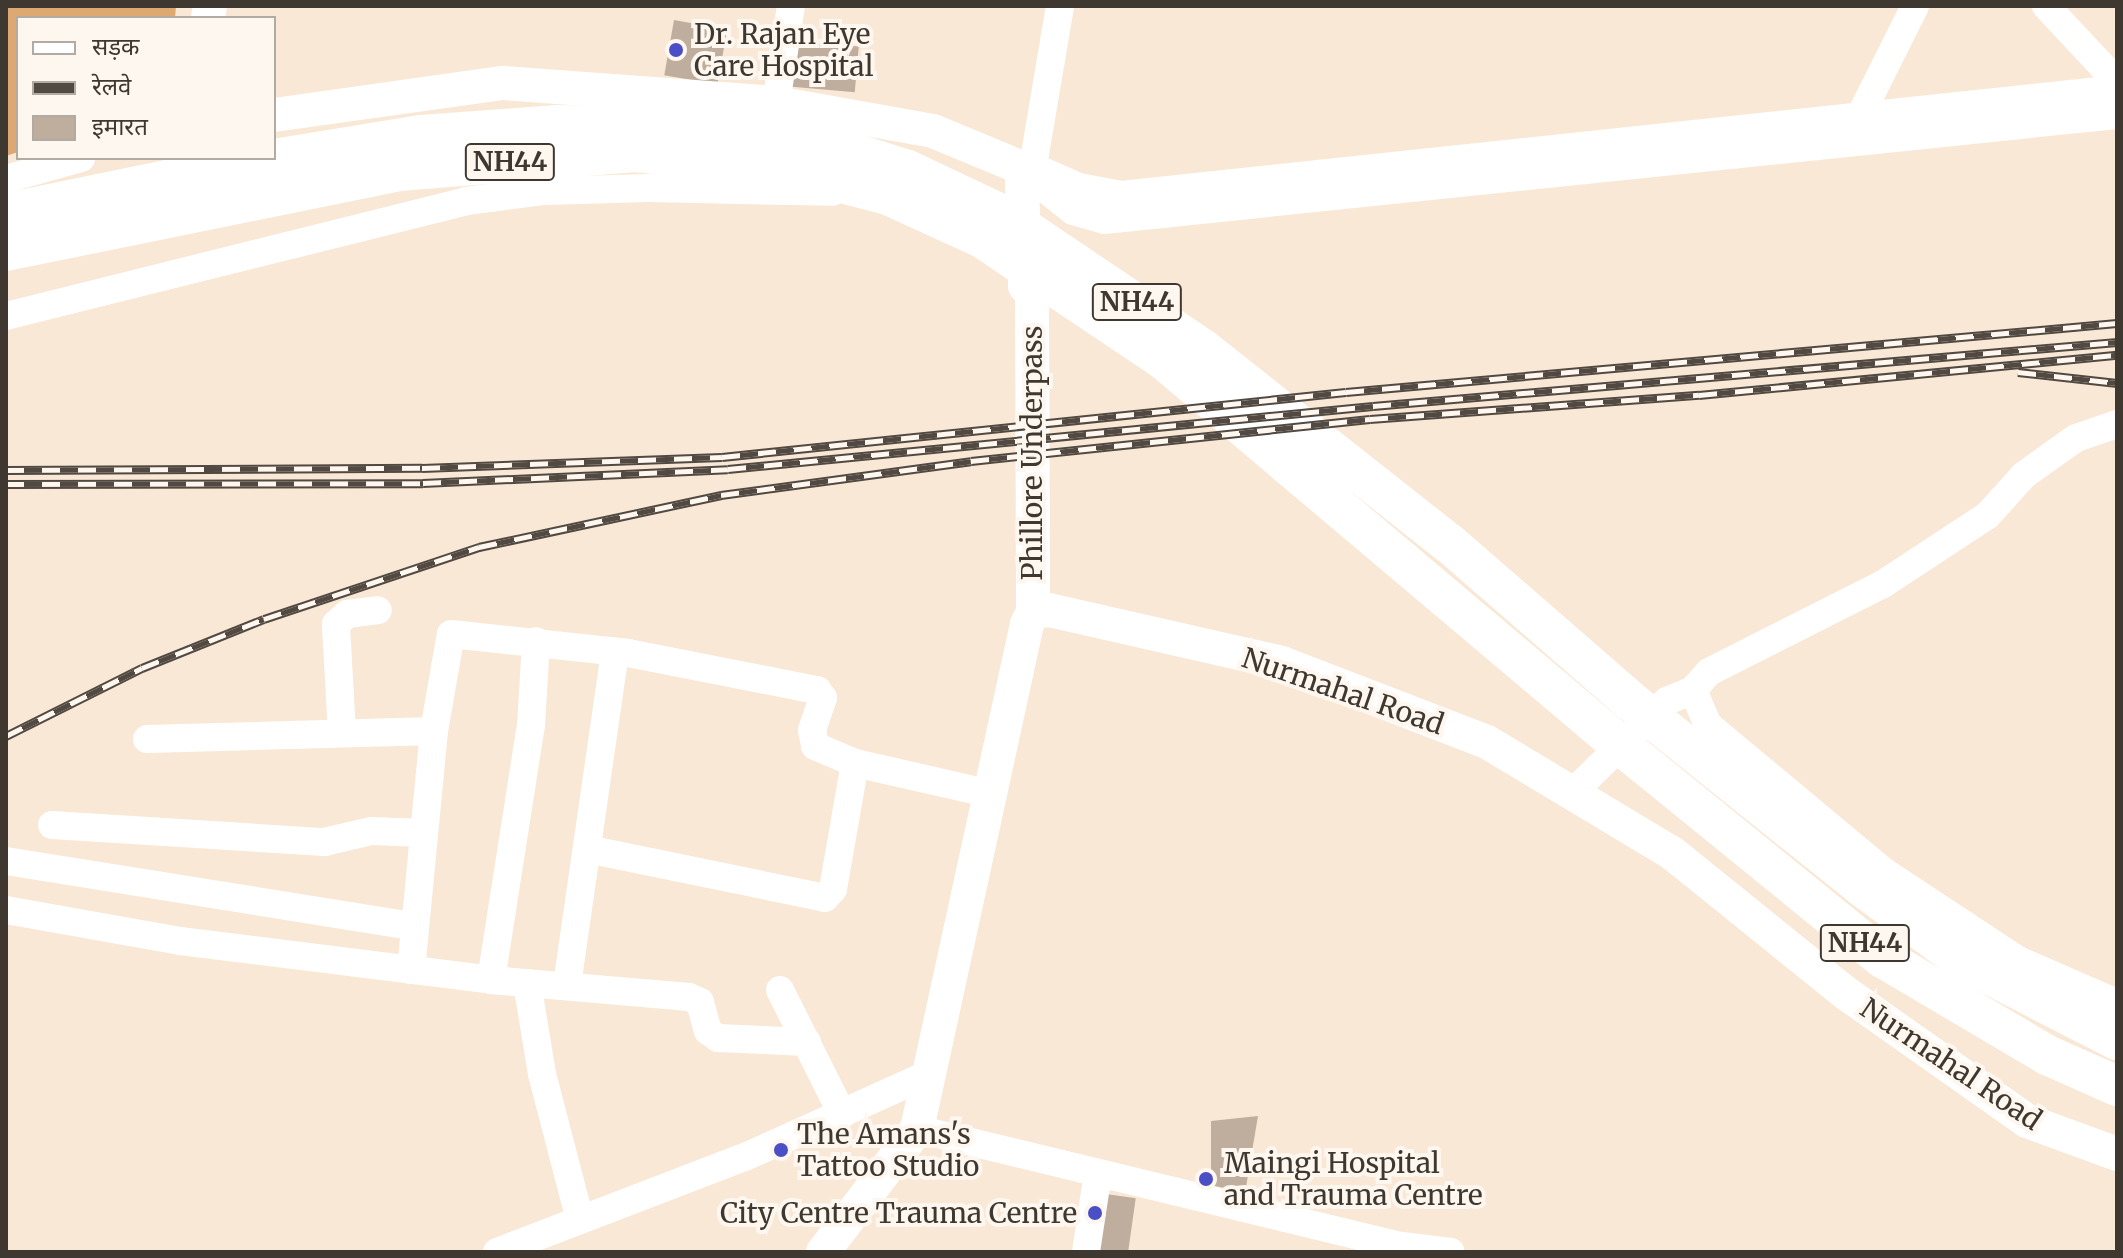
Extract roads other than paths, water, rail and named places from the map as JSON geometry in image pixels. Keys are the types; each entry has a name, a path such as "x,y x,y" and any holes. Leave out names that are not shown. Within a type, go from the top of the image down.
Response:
{"highway":[{"name":"NH44","path":"276,159 421,135 556,125 724,128 826,144 908,170 1026,190"},
{"name":"NH44","path":"6,251 399,171 635,152 775,166 888,195 1026,190"},
{"name":"NH44","path":"6,213 268,160"},
{"name":"NH44","path":"1026,190 1055,281 1164,360 1607,734 1883,958 2047,1055 2117,1086"},
{"name":"NH44","path":"1055,281 1204,350 1324,449 1450,544 1661,726 1963,961 2117,1040"}],"main road":[{"path":"276,115 503,83 776,103 933,131 1026,190"},
{"name":"Phillore Underpass","path":"1026,190 1040,286 1055,281 1033,612"},
{"name":"Nurmahal Road","path":"1033,612 1049,610 1282,663 1487,742 1672,853 1847,994 2027,1121 2117,1154"},
{"path":"823,1252 917,1129 1033,612"}],"street":[{"path":"776,103 791,6"},
{"path":"1026,190 1060,6"},
{"path":"1859,118 1915,6"},
{"path":"2046,6 2117,82"},
{"path":"1026,190 1079,187 1121,195 2117,89"},
{"path":"1026,190 1073,211 1104,220 2117,115"},
{"path":"6,179 74,160"},
{"path":"6,316 482,199 544,191 648,188 888,195"},
{"path":"1573,792 1667,701 1693,690 1709,672 1883,584 1976,523 2024,475 2076,438 2117,424"},
{"path":"342,733 336,624 347,614 378,610"},
{"path":"411,970 434,731 448,636 536,641 615,651 820,692 812,730 815,746 855,763 991,794"},
{"path":"491,980 531,726 536,641"},
{"path":"567,985 615,651"},
{"path":"1693,690 1708,725 1883,871 1961,927 2018,960 2117,1003"},
{"path":"147,739 434,731"},
{"path":"587,849 825,898 833,889 855,763"},
{"path":"52,825 324,842 371,831 424,833"},
{"path":"6,861 414,926"},
{"path":"6,910 180,941 491,980 695,999 703,1007 708,1031 718,1038 807,1042"},
{"path":"527,983 542,1074 580,1220"},
{"path":"780,990 842,1114"},
{"path":"497,1252 745,1157 929,1074"},
{"path":"917,1129 1402,1246 1451,1252"},
{"path":"1086,1252 1098,1173"}],"railway":[{"path":"6,470 422,468 722,457 1346,392 2117,323"},
{"path":"6,484 423,483 728,469 1373,406 2117,342"},
{"path":"6,736 142,668 264,619 479,547 721,495 971,461 1370,419 1699,395 2117,355"},
{"path":"2018,372 2117,383"}],"place":[{"name":"Dr. Rajan Eye Care Hospital","path":"676,50"},
{"name":"The Amans's Tattoo Studio","path":"781,1150"},
{"name":"Maingi Hospital and Trauma Centre","path":"1206,1179"},
{"name":"City Centre Trauma Centre","path":"1095,1213"}]}
